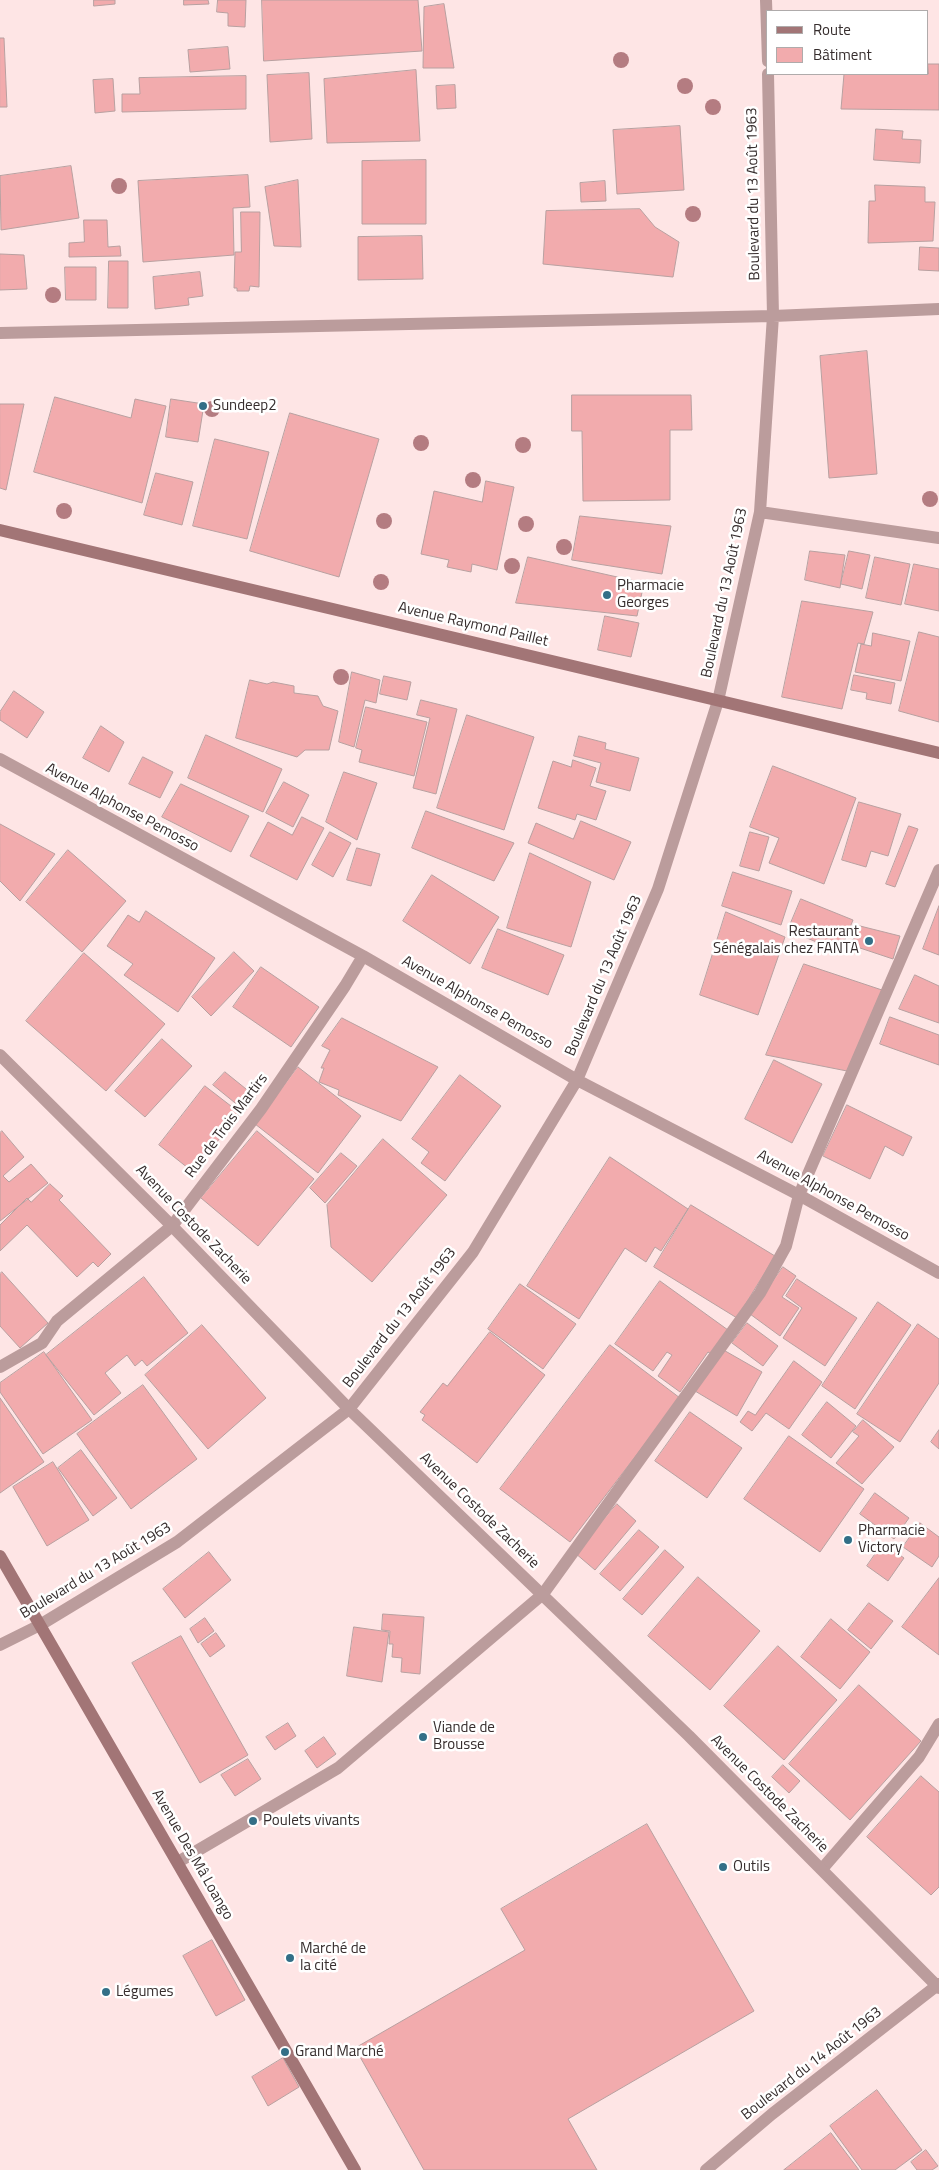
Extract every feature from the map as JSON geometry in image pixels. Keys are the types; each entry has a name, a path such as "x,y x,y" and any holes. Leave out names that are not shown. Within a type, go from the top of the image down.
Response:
{"main road":[{"name":"Avenue Raymond Paillet","path":"0,530 939,753"},
{"name":"Avenue Des Mâ Loango","path":"0,1556 355,2170"}],"street":[{"name":"Boulevard du 13 Août 1963","path":"0,1645 40,1625 177,1542 349,1409 473,1252 577,1080 658,889 718,701 760,512 773,316 768,75"},
{"path":"0,334 773,316 939,309"},
{"path":"760,512 939,538"},
{"name":"Avenue Alphonse Pemosso","path":"0,760 363,956 577,1080 799,1195 939,1273"},
{"path":"178,1862 338,1768 542,1594 760,1292 786,1246 799,1195 939,870"},
{"name":"Rue de Trois Martirs","path":"0,1367 42,1344 56,1321 172,1226 261,1109 345,986 363,956"},
{"name":"Avenue Costode Zacherie","path":"0,1055 172,1226 349,1409 542,1594 822,1869 938,1986"},
{"path":"822,1869 919,1757 939,1724"},
{"name":"Boulevard du 14 Août 1963","path":"706,2170 772,2114 938,1986"}],"building":[{"path":"94,0 115,0 115,4 94,6"},
{"path":"184,0 208,0 209,4 184,5"},
{"path":"218,0 246,0 245,27 228,26 228,13 217,12"},
{"path":"262,0 418,0 422,51 264,61"},
{"path":"444,4 454,68 423,68 424,7"},
{"path":"0,38 4,38 7,107 0,107"},
{"path":"228,47 230,69 190,72 188,50"},
{"path":"929,64 939,64 939,110 841,109 844,75 929,75"},
{"path":"416,70 420,141 327,143 324,79"},
{"path":"309,73 312,139 270,142 267,75"},
{"path":"246,76 246,109 122,112 122,94 140,94 139,78"},
{"path":"113,79 115,111 95,113 93,80"},
{"path":"455,85 456,108 437,109 436,86"},
{"path":"680,126 684,190 617,194 613,130"},
{"path":"876,129 903,131 902,139 921,140 920,163 874,160"},
{"path":"426,160 426,224 362,224 362,161"},
{"path":"71,166 79,218 1,230 0,176"},
{"path":"248,175 250,207 233,208 234,255 143,262 138,181"},
{"path":"298,180 301,247 274,246 265,187"},
{"path":"605,181 606,201 581,202 580,183"},
{"path":"875,185 925,187 925,202 935,202 933,241 868,243 869,201 875,201"},
{"path":"640,209 655,227 679,242 673,277 543,264 546,211"},
{"path":"241,212 260,212 259,287 250,286 249,291 237,291 237,288 234,288 235,252 241,252"},
{"path":"84,220 107,220 108,247 120,246 121,256 69,257 69,243 84,242"},
{"path":"422,236 423,279 358,280 358,237"},
{"path":"920,247 939,248 939,271 919,270"},
{"path":"0,254 24,255 27,289 0,290"},
{"path":"109,261 128,261 128,308 108,308"},
{"path":"65,267 96,267 96,300 66,300"},
{"path":"200,272 203,296 188,298 189,305 155,309 153,277"},
{"path":"867,351 877,474 829,478 820,356"},
{"path":"572,395 691,395 692,430 670,430 670,500 583,501 582,431 572,431"},
{"path":"55,397 131,418 135,399 166,406 142,503 34,472"},
{"path":"171,399 204,404 198,442 166,437"},
{"path":"0,404 24,404 6,490 0,488"},
{"path":"290,413 379,439 339,577 250,551"},
{"path":"215,439 269,452 247,539 193,526"},
{"path":"156,473 193,482 182,525 144,515"},
{"path":"486,481 514,487 497,570 472,564 471,572 447,567 449,560 421,554 434,491 482,502"},
{"path":"580,516 671,526 662,574 572,560"},
{"path":"810,551 845,555 840,588 805,580"},
{"path":"849,551 870,555 862,589 841,584"},
{"path":"528,557 644,583 637,616 516,603"},
{"path":"875,557 910,564 901,605 866,598"},
{"path":"914,564 939,569 939,611 905,604"},
{"path":"802,601 873,612 864,644 858,643 842,709 782,697"},
{"path":"605,616 639,623 631,657 598,650"},
{"path":"919,632 939,637 939,722 899,711"},
{"path":"873,633 910,641 901,681 855,672 861,644 871,646"},
{"path":"352,672 380,680 376,703 365,700 354,747 339,742"},
{"path":"854,675 895,683 891,704 866,699 867,693 851,690"},
{"path":"384,676 411,682 407,700 380,694"},
{"path":"250,680 267,684 273,682 294,686 294,693 318,696 323,706 338,711 329,750 305,750 297,757 236,738"},
{"path":"14,691 44,712 27,738 0,720 0,712"},
{"path":"421,700 457,709 436,794 413,788 430,718 417,715"},
{"path":"366,707 427,722 414,776 359,762 362,750 356,748"},
{"path":"467,715 534,737 504,830 437,808"},
{"path":"101,726 124,742 109,772 83,758"},
{"path":"206,735 282,769 263,812 188,778"},
{"path":"579,736 606,743 605,749 639,758 630,791 596,782 601,763 574,756"},
{"path":"143,757 173,772 160,798 129,784"},
{"path":"573,760 596,768 590,786 606,791 596,820 577,814 575,820 538,808 553,761 571,767"},
{"path":"773,766 856,798 824,884 769,863 779,838 750,827"},
{"path":"344,772 377,783 357,840 326,822"},
{"path":"284,782 309,795 293,827 266,813"},
{"path":"181,784 249,816 231,852 162,817"},
{"path":"859,802 901,814 888,856 871,851 866,867 842,860"},
{"path":"426,811 514,843 494,881 412,848"},
{"path":"302,817 324,828 297,880 250,856 268,822 292,835"},
{"path":"581,821 631,842 614,880 528,843 536,823 573,839"},
{"path":"0,824 55,854 20,901 0,881"},
{"path":"909,826 918,829 895,887 886,884"},
{"path":"330,832 351,843 333,877 312,865"},
{"path":"750,832 769,837 759,871 740,866"},
{"path":"357,848 380,854 371,886 347,880"},
{"path":"68,850 126,901 82,952 26,902"},
{"path":"530,853 591,882 571,947 507,928"},
{"path":"733,872 792,891 781,925 722,906"},
{"path":"432,875 499,917 470,964 403,921"},
{"path":"801,899 853,920 840,952 788,930"},
{"path":"939,906 939,955 923,949"},
{"path":"146,911 215,958 178,1012 124,975 133,964 107,946 128,915 139,922"},
{"path":"726,912 785,937 758,1015 700,995"},
{"path":"860,926 900,936 893,959 851,945"},
{"path":"498,929 564,955 548,995 482,968"},
{"path":"234,952 254,971 211,1016 192,997"},
{"path":"84,953 165,1024 106,1091 26,1021"},
{"path":"804,964 882,990 847,1071 766,1055"},
{"path":"261,967 319,1007 291,1047 233,1007"},
{"path":"915,975 939,986 939,1023 899,1009"},
{"path":"890,1017 939,1035 939,1065 880,1044"},
{"path":"342,1018 438,1067 401,1121 338,1095 339,1090 319,1082 324,1068 321,1068 330,1050 322,1046"},
{"path":"162,1039 192,1066 145,1117 115,1091"},
{"path":"774,1060 822,1084 792,1143 745,1119"},
{"path":"298,1067 361,1116 318,1173 255,1124"},
{"path":"225,1072 256,1097 245,1111 213,1085"},
{"path":"460,1075 501,1106 445,1181 421,1163 429,1152 412,1139"},
{"path":"205,1086 240,1113 193,1172 159,1145"},
{"path":"847,1105 912,1137 903,1156 885,1146 870,1179 823,1156"},
{"path":"2,1131 24,1157 3,1176 9,1182 31,1164 48,1183 0,1221 0,1133"},
{"path":"257,1131 314,1179 258,1246 201,1198"},
{"path":"383,1139 447,1195 372,1282 331,1247 327,1205"},
{"path":"341,1153 357,1166 325,1203 310,1188"},
{"path":"610,1157 688,1209 661,1251 655,1247 646,1262 625,1248 579,1319 527,1286"},
{"path":"50,1184 63,1196 59,1200 111,1254 98,1267 93,1262 77,1277 27,1225 0,1251 0,1225 27,1198 31,1202"},
{"path":"691,1205 775,1256 737,1318 654,1267"},
{"path":"783,1267 796,1276 782,1297 799,1308 780,1336 750,1314"},
{"path":"2,1272 48,1323 20,1348 0,1326 0,1274"},
{"path":"144,1277 188,1333 147,1366 142,1360 135,1366 127,1355 105,1373 121,1393 94,1415 46,1355"},
{"path":"797,1279 857,1318 825,1366 783,1338 802,1308 786,1296"},
{"path":"660,1281 728,1330 711,1354 708,1352 680,1392 658,1376 672,1355 667,1352 653,1371 615,1344"},
{"path":"520,1284 576,1324 543,1369 488,1329"},
{"path":"878,1302 911,1325 855,1409 822,1386"},
{"path":"747,1323 778,1346 763,1366 732,1343"},
{"path":"918,1324 939,1339 939,1383 900,1442 857,1414"},
{"path":"202,1325 266,1398 208,1449 145,1375"},
{"path":"490,1332 545,1375 477,1463 422,1420 425,1415 420,1412 443,1383 447,1386"},
{"path":"610,1345 680,1398 570,1542 500,1489"},
{"path":"720,1348 762,1372 737,1416 695,1391"},
{"path":"44,1352 92,1420 43,1454 0,1392 0,1383"},
{"path":"794,1361 822,1382 789,1429 766,1413 752,1431 740,1422 748,1411 755,1415"},
{"path":"143,1385 197,1459 131,1509 77,1434"},
{"path":"0,1398 44,1462 0,1493"},
{"path":"827,1402 856,1426 831,1458 802,1435"},
{"path":"690,1412 742,1448 707,1498 655,1461"},
{"path":"863,1420 894,1447 862,1484 836,1463 859,1436 853,1432"},
{"path":"939,1430 939,1449 931,1442"},
{"path":"789,1436 864,1489 820,1552 744,1499"},
{"path":"81,1450 117,1498 93,1516 58,1468"},
{"path":"53,1462 89,1520 47,1546 13,1487"},
{"path":"875,1493 909,1518 894,1539 860,1514"},
{"path":"617,1504 636,1521 595,1570 575,1553"},
{"path":"920,1523 939,1537 939,1556 932,1567 903,1547"},
{"path":"639,1530 659,1547 620,1591 600,1574"},
{"path":"883,1543 904,1558 888,1581 867,1566"},
{"path":"665,1550 684,1567 642,1615 623,1599"},
{"path":"209,1552 231,1580 185,1618 163,1589"},
{"path":"698,1577 760,1631 710,1690 648,1636"},
{"path":"939,1578 939,1655 902,1627"},
{"path":"869,1603 893,1621 871,1649 848,1630"},
{"path":"383,1614 424,1617 420,1674 401,1672 402,1658 392,1657 393,1644 389,1644 390,1631 382,1630"},
{"path":"205,1618 214,1631 198,1643 190,1629"},
{"path":"831,1619 870,1652 840,1689 801,1657"},
{"path":"354,1627 389,1632 382,1682 347,1676"},
{"path":"216,1633 225,1646 210,1657 201,1644"},
{"path":"181,1636 248,1755 200,1783 132,1663"},
{"path":"778,1646 837,1700 784,1760 724,1706"},
{"path":"859,1685 921,1741 850,1820 789,1764"},
{"path":"288,1723 296,1736 275,1750 266,1737"},
{"path":"324,1737 336,1754 317,1768 305,1751"},
{"path":"248,1759 261,1779 235,1796 221,1775"},
{"path":"783,1765 800,1781 789,1793 772,1777"},
{"path":"921,1776 939,1792 939,1887 931,1895 867,1837"},
{"path":"647,1824 754,2011 568,2119 597,2170 424,2170 355,2048 525,1950 501,1909"},
{"path":"212,1940 245,2000 216,2016 183,1956"},
{"path":"283,2058 299,2087 268,2106 252,2077"},
{"path":"877,2090 922,2150 895,2170 862,2170 830,2126"},
{"path":"831,2133 859,2170 784,2170"},
{"path":"926,2150 938,2166 932,2170 917,2170 911,2162"}],"place":[{"name":"Sundeep2","path":"203,406"},
{"name":"Pharmacie Georges","path":"607,595"},
{"name":"Restaurant Sénégalais chez FANTA","path":"869,941"},
{"name":"Pharmacie Victory","path":"848,1540"},
{"name":"Viande de Brousse","path":"423,1737"},
{"name":"Poulets vivants","path":"253,1821"},
{"name":"Outils","path":"723,1867"},
{"name":"Marché de la cité","path":"290,1958"},
{"name":"Légumes","path":"106,1992"},
{"name":"Grand Marché","path":"285,2052"}]}
